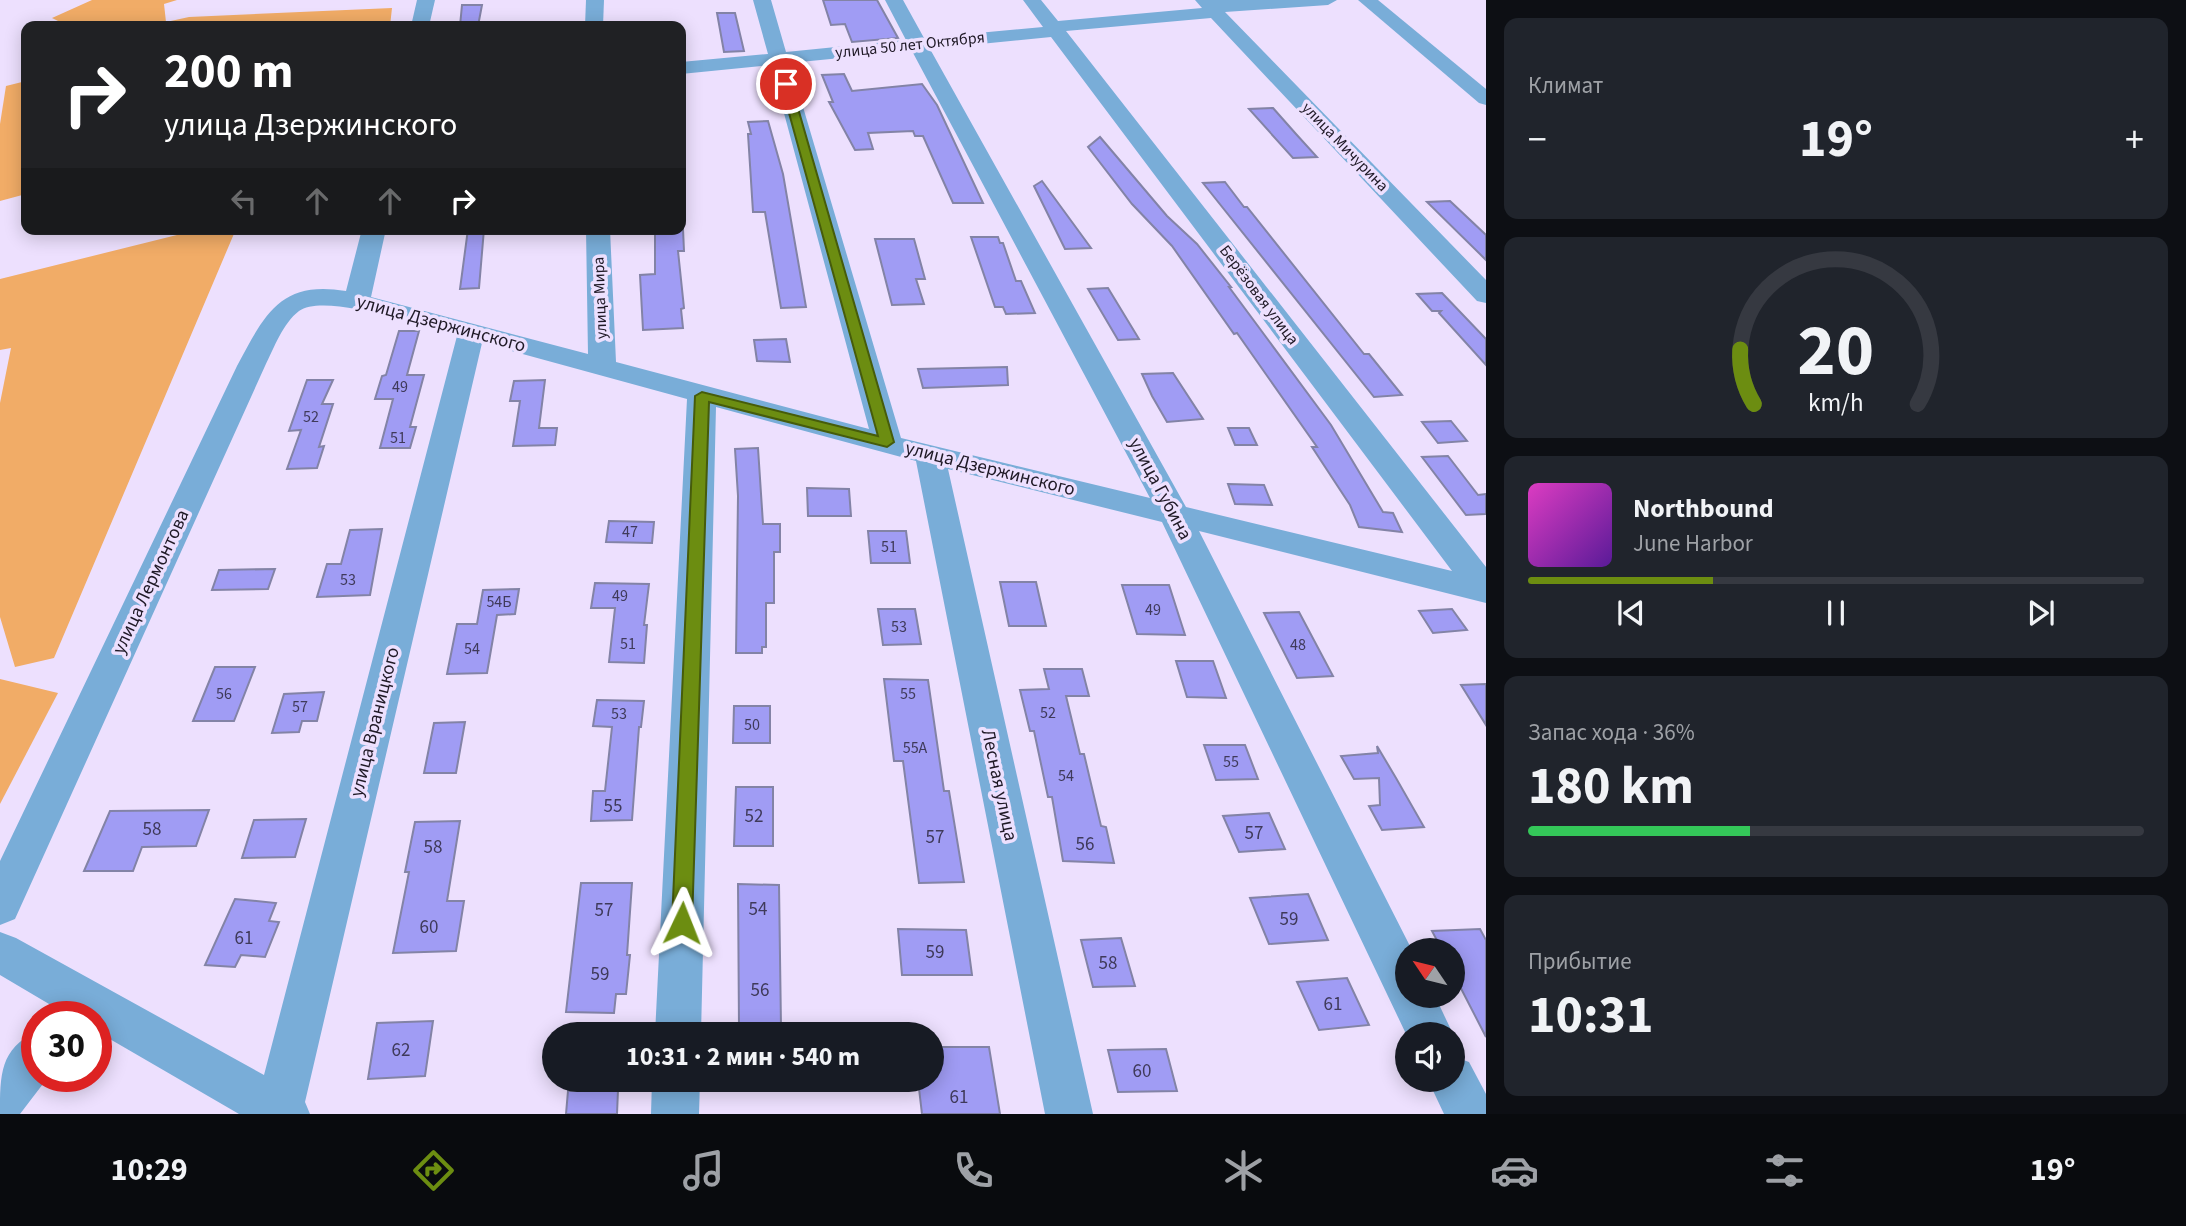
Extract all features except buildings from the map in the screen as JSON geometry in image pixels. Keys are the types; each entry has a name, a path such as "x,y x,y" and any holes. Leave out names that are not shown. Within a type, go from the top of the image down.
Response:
{"street":[{"path":"421,21 426,0"},
{"path":"594,0 594,21"},
{"path":"762,0 887,442"},
{"name":"улица Губина","path":"894,0 1174,514 1395,963"},
{"name":"Берёзовая улица","path":"1032,0 1486,591"},
{"name":"улица 50 лет Октября","path":"686,67 1055,29 1210,7 1328,0"},
{"path":"1367,0 1486,99"},
{"name":"улица Мичурина","path":"1210,7 1486,295"},
{"path":"345,298 371,235"},
{"name":"улица Мира","path":"598,235 602,368"},
{"name":"улица Лермонтова","path":"0,906 251,366 282,309 307,296 345,298"},
{"name":"улица Дзержинского","path":"345,298 702,396 887,442 930,456 1486,591"},
{"name":"улица Враницкого","path":"283,1112 471,333"},
{"path":"678,1022 702,396"},
{"name":"Лесная улица","path":"930,456 1069,1114"},
{"path":"0,952 68,1001"},
{"path":"112,1025 283,1112"},
{"path":"0,1101 21,1074"},
{"path":"675,1114 676,1092"},
{"path":"1459,1092 1470,1114"}],"shaded area":[{"path":"92,0 177,0 164,4 166,21 58,21 52,18"},
{"path":"392,8 391,21 171,21 189,17"},
{"path":"21,82 21,195 0,201 0,124 6,86"},
{"path":"177,235 233,235 54,658 15,667 0,617 0,403 11,348 0,350 0,279"},
{"path":"0,679 58,693 0,804"}],"route":[{"path":"682,923 702,396 887,442 786,84"}]}
